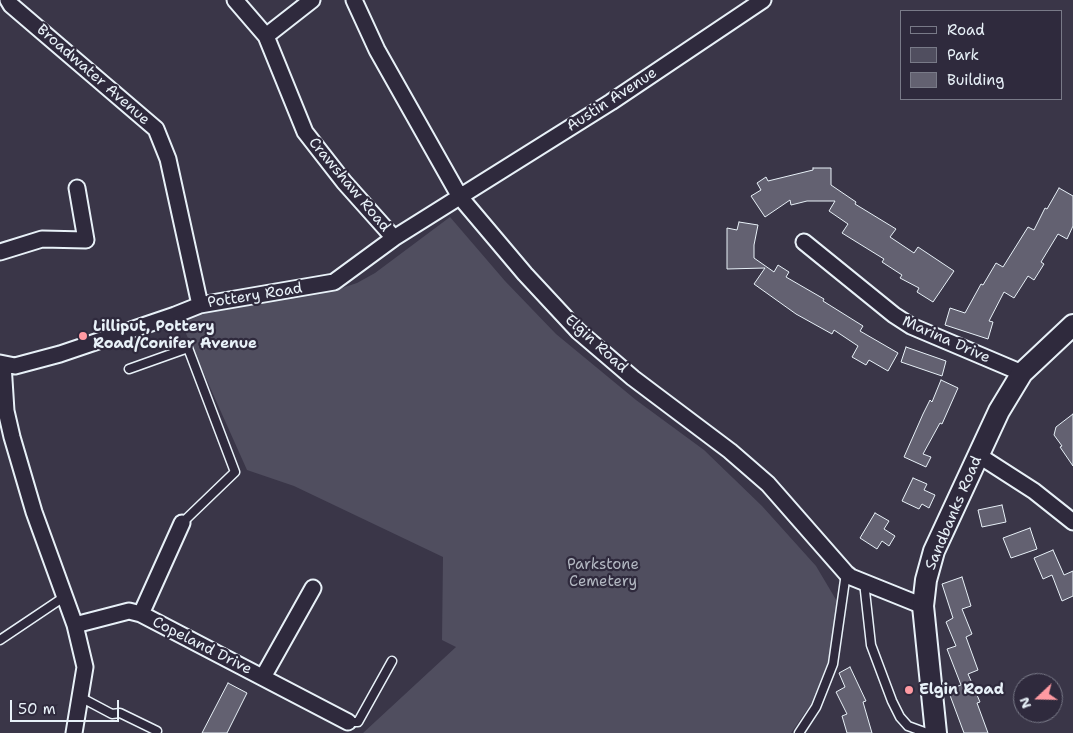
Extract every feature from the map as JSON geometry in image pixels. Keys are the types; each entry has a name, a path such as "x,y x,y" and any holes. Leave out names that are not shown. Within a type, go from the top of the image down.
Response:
{"main road":[{"name":"Sandbanks Road","path":"936,733 922,606 926,580 934,551 999,411 1022,373 1073,325"}],"street":[{"name":"Broadwater Avenue","path":"8,0 11,5 156,129 168,159 200,305"},
{"name":"Crawshaw Road","path":"235,0 266,36 305,132 344,182 394,238"},
{"path":"266,36 312,0"},
{"name":"Elgin Road","path":"354,0 377,50 460,197 525,274 578,331 633,378 730,451 768,484 846,573 922,606"},
{"name":"Austin Avenue","path":"460,197 611,102 763,0"},
{"path":"0,252 42,239 86,240 77,188"},
{"name":"Pottery Road","path":"74,733 85,667 75,625 34,512 12,437 6,411 2,363 15,366 60,354 176,315 200,305 334,282 394,238 460,197"},
{"name":"Marina Drive","path":"804,242 894,315 911,326 1022,373"},
{"path":"978,455 1034,491 1073,522"},
{"name":"Copeland Drive","path":"141,614 182,523"},
{"name":"Copeland Drive","path":"263,677 313,588"},
{"name":"Copeland Drive","path":"75,625 129,611 141,614 348,722"}],"lane":[{"path":"129,370 188,348 235,472 182,523"},
{"path":"798,733 816,707 833,664 846,573"},
{"path":"864,582 871,646 892,701 900,717 908,726 927,733"},
{"path":"0,640 64,597"},
{"path":"348,722 358,722 392,661"},
{"path":"80,697 112,714 120,713 157,731"}],"green space":[{"name":"Parkstone Cemetery","path":"450,217 505,281 556,334 636,400 704,450 762,506 816,566 838,603 828,662 811,704 791,733 363,733 456,647 442,640 443,557 294,486 247,470 179,318 202,310 231,308 339,289 357,283 375,273"}],"building":[{"path":"813,168 831,168 831,185 856,202 855,204 896,229 890,237 914,253 918,247 954,271 933,302 917,292 919,288 900,278 902,275 882,262 884,259 842,233 848,224 829,211 835,201 807,201 791,205 790,200 765,217 751,196 761,190 757,183 766,177 768,181 813,170"},
{"path":"1059,188 1073,196 1073,226 1067,239 1058,234 1041,262 1044,264 1034,280 1028,276 1014,298 1004,292 989,321 993,322 988,339 945,325 950,308 965,313 981,284 983,285 996,263 1003,267 1028,227 1034,230 1045,208 1047,209"},
{"path":"739,222 758,225 754,245 754,258 774,272 778,265 789,272 786,277 824,299 823,301 863,326 860,331 898,353 888,371 869,360 866,365 852,357 858,346 834,330 832,334 796,314 754,284 765,268 727,269 727,228 737,230"},
{"path":"906,347 946,361 942,376 901,362"},
{"path":"941,380 958,388 942,424 940,423 923,454 931,457 926,467 904,457"},
{"path":"1073,414 1073,466 1054,435 1056,427"},
{"path":"913,478 927,484 924,490 935,495 929,508 922,504 919,509 902,501"},
{"path":"1002,505 1006,522 982,527 978,510"},
{"path":"875,513 889,521 884,529 895,536 889,546 882,541 877,549 860,538"},
{"path":"1030,528 1037,549 1011,558 1003,538"},
{"path":"1053,550 1064,575 1073,571 1073,596 1062,601 1052,575 1043,579 1034,558"},
{"path":"962,577 971,606 962,609 972,634 966,637 978,670 968,674 980,702 977,703 988,733 964,733 948,690 961,685 947,649 956,646 946,622 953,618 942,584"},
{"path":"850,667 866,701 863,702 872,733 847,733 842,716 847,714 836,692 845,687 839,673"},
{"path":"228,683 247,693 227,733 202,733"}],"place":[{"name":"Lilliput, Pottery Road/Conifer Avenue","path":"83,336"},
{"name":"Elgin Road","path":"909,690"}]}
